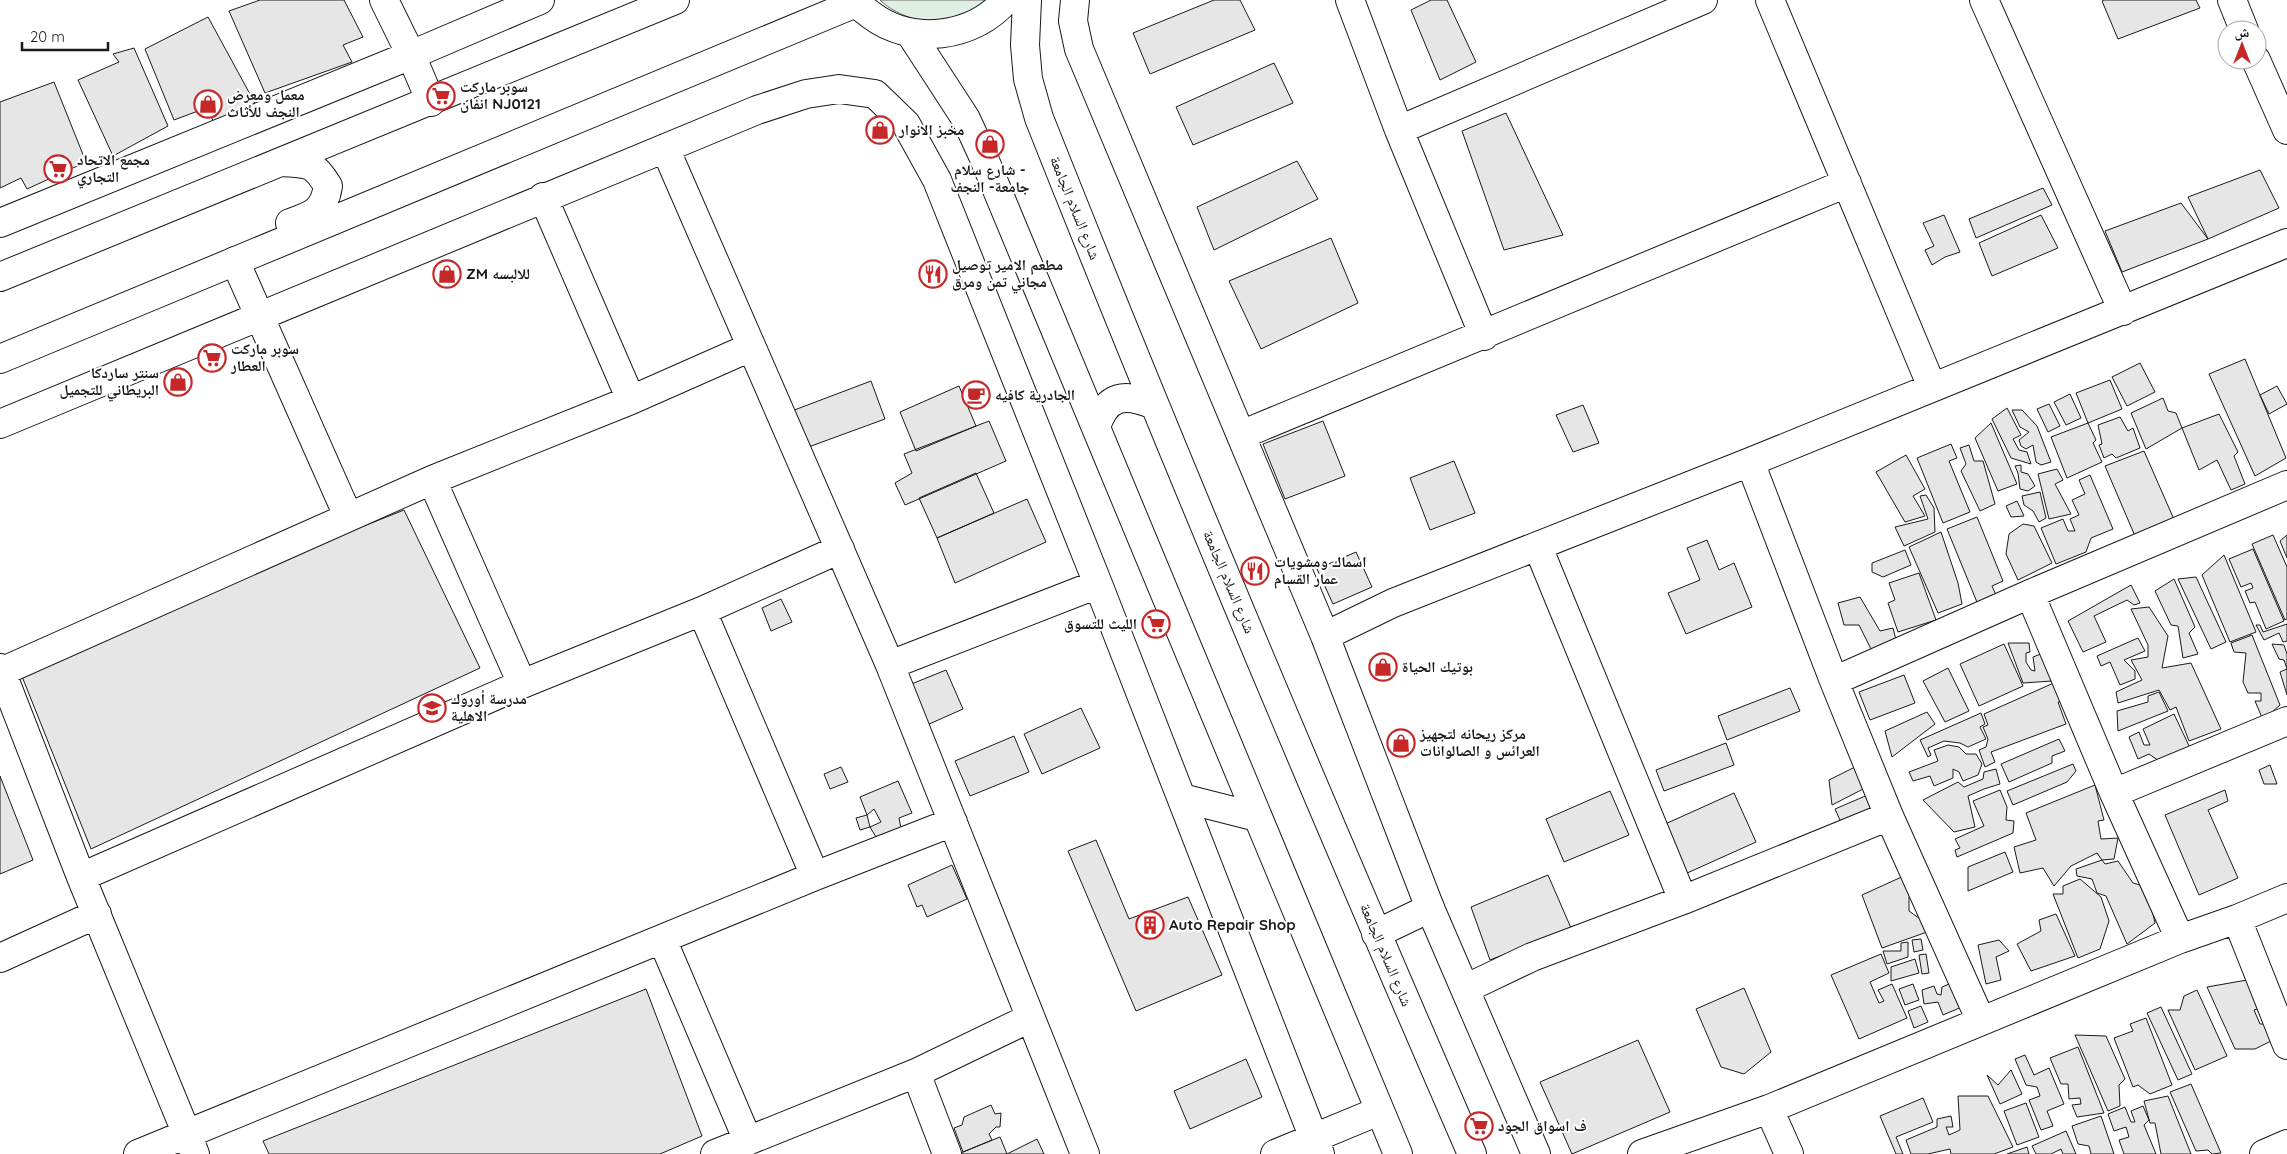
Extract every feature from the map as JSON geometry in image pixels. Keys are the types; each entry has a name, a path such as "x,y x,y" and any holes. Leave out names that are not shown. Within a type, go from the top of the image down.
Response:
{"street":[{"path":"384,0 431,102"},
{"path":"0,223 540,0"},
{"path":"0,277 431,102 675,0"},
{"path":"0,359 854,2 880,22 910,33 942,34 971,27 997,11 1006,0"},
{"name":"شارع السلام الجامعة","path":"1028,0 1025,45 1028,80 1039,118 1154,406 1376,934 1472,1154"},
{"path":"1075,0 1073,21 1079,49 1326,636 1430,908 1467,988 1536,1154"},
{"path":"1350,0 1399,130 1484,336"},
{"path":"1399,130 1703,0"},
{"path":"1770,0 1932,387"},
{"path":"1984,0 2122,311"},
{"path":"2232,0 2240,20"},
{"path":"910,33 966,119 983,156 1398,1154"},
{"path":"2260,70 2287,130"},
{"path":"0,424 757,110 806,94 839,89 875,94 906,124 937,180 1098,584 1318,1146"},
{"path":"665,148 890,665 1085,1154"},
{"path":"183,283 209,259 248,240 315,214 326,198 328,186 323,178 315,166 281,162"},
{"path":"1241,434 1484,336 1847,183"},
{"path":"544,198 631,400"},
{"path":"1326,636 1393,604 1750,462 2287,243"},
{"path":"235,261 348,516"},
{"path":"190,1144 81,877 1,670 348,516 631,400 752,347"},
{"path":"1096,427 1100,414 1114,400 1129,397 1154,406"},
{"path":"1750,462 1834,681 1889,816 1981,1021"},
{"path":"432,480 522,684"},
{"path":"1834,681 2030,594 2287,486"},
{"path":"1538,547 1683,900"},
{"path":"81,877 522,684 702,611 840,549"},
{"path":"890,665 1098,584"},
{"path":"2030,594 2114,793 2180,938"},
{"path":"702,611 815,876"},
{"path":"2114,793 2287,721"},
{"path":"1182,798 1257,817"},
{"path":"1467,988 1532,957 1683,900 1889,816"},
{"path":"138,1154 190,1144 662,939 953,822"},
{"path":"1642,1154 1769,1109 2180,938 2237,920 2287,898"},
{"path":"1376,934 1430,908"},
{"path":"0,958 97,914"},
{"path":"2237,920 2287,1045"},
{"path":"662,939 748,1141"},
{"path":"715,1154 916,1073 1030,1018"},
{"path":"916,1073 947,1154"},
{"path":"1769,1109 1789,1154"},
{"path":"1275,1154 1318,1146 1379,1111"},
{"path":"2264,1154 2287,1144"}],"green space":[{"path":"880,0 990,0 960,18 939,22 917,20 897,12"}],"building":[{"path":"260,0 344,0 363,37 343,45 352,62 265,93 229,11"},
{"path":"1214,0 1240,0 1255,30 1150,74 1133,33"},
{"path":"1431,0 1447,0 1476,62 1440,80 1411,10"},
{"path":"2196,0 2200,8 2118,39 2102,1"},
{"path":"208,17 257,107 215,124 206,108 174,120 145,49"},
{"path":"134,48 168,126 113,156 78,80 119,62 113,54"},
{"path":"1274,63 1293,103 1193,145 1176,107"},
{"path":"54,82 86,162 27,189 21,178 0,188 0,102"},
{"path":"1506,113 1563,235 1504,250 1462,131"},
{"path":"1297,161 1318,199 1214,250 1197,207"},
{"path":"2260,170 2279,208 2208,239 2188,197"},
{"path":"2043,188 2052,205 1976,238 1969,219"},
{"path":"2181,203 2208,239 2122,272 2105,231"},
{"path":"1944,215 1960,252 1945,257 1932,265 1925,250 1934,246 1923,223"},
{"path":"2041,215 2058,248 1992,276 1979,243"},
{"path":"1331,238 1358,303 1261,349 1229,281"},
{"path":"2245,359 2286,458 2255,476 2209,374"},
{"path":"2140,363 2155,392 2127,406 2112,377"},
{"path":"2110,380 2122,409 2088,423 2076,393"},
{"path":"871,381 885,419 803,449 789,412"},
{"path":"959,386 976,426 916,451 900,412"},
{"path":"2277,386 2287,404 2269,414 2260,395"},
{"path":"2070,394 2081,418 2066,425 2054,402"},
{"path":"2163,398 2168,411 2176,413 2182,428 2146,449 2131,413"},
{"path":"2049,404 2060,426 2048,432 2037,409"},
{"path":"1583,405 1599,443 1573,452 1556,415"},
{"path":"2007,408 2021,435 2013,439 2019,450 2027,452 2031,464 2011,458 1992,419"},
{"path":"2012,410 2022,410 2037,426 2051,462 2041,465 2036,462 2033,445 2026,449 2021,446 2019,440 2029,432 2020,427"},
{"path":"2219,414 2238,452 2234,456 2245,484 2231,490 2217,460 2199,470 2182,428"},
{"path":"2120,417 2128,431 2133,428 2140,448 2116,458 2112,454 2104,458 2099,445 2102,444 2098,425"},
{"path":"989,421 1006,461 905,505 895,483 912,473 904,454"},
{"path":"1323,421 1345,476 1285,499 1263,444"},
{"path":"1991,423 2017,484 1998,491 1975,438"},
{"path":"2088,423 2096,440 2093,443 2102,462 2067,478 2051,437"},
{"path":"1951,444 1957,458 1949,461 1970,512 1943,523 1917,458"},
{"path":"1969,445 1974,461 1983,461 1995,504 1980,511 1961,471 1966,464 1960,448"},
{"path":"2144,451 2176,524 2138,543 2105,466"},
{"path":"1906,455 1925,489 1913,496 1925,516 1905,522 1876,472"},
{"path":"1454,461 1475,513 1430,530 1410,478"},
{"path":"2021,465 2021,472 2028,474 2035,486 2028,491 2020,489 2015,466"},
{"path":"2057,469 2063,480 2055,484 2071,514 2049,519 2038,474"},
{"path":"976,473 994,513 937,538 919,498"},
{"path":"2090,475 2113,529 2091,538 2086,552 2056,564 2041,528 2063,519 2068,531 2075,531 2070,519 2079,515 2072,500 2085,494 2079,480"},
{"path":"2040,492 2046,518 2039,522 2033,511 2024,505 2022,496"},
{"path":"1926,495 1934,508 1935,532 1904,546 1895,527 1928,519 1920,496"},
{"path":"1027,499 1046,542 955,583 937,538"},
{"path":"2017,501 2024,516 2011,517 2006,506"},
{"path":"404,510 480,668 91,849 17,664"},
{"path":"1977,517 2003,581 1992,586 2000,604 1981,612 1947,529"},
{"path":"2023,524 2034,526 2052,563 2018,580 2006,554 2009,534"},
{"path":"1941,532 1958,583 1962,604 1938,613 1909,547"},
{"path":"2273,535 2287,567 2287,619 2285,620 2252,544"},
{"path":"2287,535 2287,558 2280,541"},
{"path":"1707,540 1719,570 1734,563 1752,607 1686,634 1668,593 1700,580 1687,548"},
{"path":"2253,549 2284,621 2266,629 2255,602 2250,603 2245,591 2253,588 2251,583 2241,587 2229,559"},
{"path":"1905,550 1911,565 1883,577 1872,572 1872,563"},
{"path":"1356,552 1372,587 1333,604 1317,569"},
{"path":"2224,555 2256,632 2230,642 2202,575"},
{"path":"1919,573 1936,620 1898,632 1888,603 1895,600 1889,583"},
{"path":"2196,577 2226,642 2211,649 2178,579"},
{"path":"2174,579 2195,627 2189,633 2198,654 2183,658 2178,626 2171,625 2155,591"},
{"path":"2131,585 2140,603 2134,605 2127,600 2094,616 2106,642 2083,652 2068,621"},
{"path":"1860,597 1880,631 1893,628 1897,644 1871,649 1859,625 1844,625 1838,603"},
{"path":"781,599 792,622 771,631 762,608"},
{"path":"2149,607 2168,636 2162,668 2191,663 2221,729 2189,741 2176,707 2170,710 2159,690 2118,703 2116,692 2142,680 2131,660 2148,657 2148,645 2131,609"},
{"path":"2287,624 2287,641 2283,642 2279,633 2264,640 2256,625 2260,625 2263,632"},
{"path":"2252,635 2280,705 2263,720 2255,701 2261,701 2261,693 2248,693 2243,682 2246,653 2234,652 2231,643"},
{"path":"2138,638 2145,651 2124,660 2135,671 2135,679 2120,685 2110,662 2101,666 2097,656"},
{"path":"2008,643 2029,643 2030,652 2026,653 2026,662 2031,670 2035,671 2033,657 2046,652 2052,681 2023,683"},
{"path":"2004,644 2023,686 1979,706 1960,664"},
{"path":"2272,644 2284,645 2287,654 2287,669 2284,660 2279,659"},
{"path":"1948,668 1969,711 1945,722 1923,681"},
{"path":"2287,669 2287,695 2280,672"},
{"path":"946,670 963,709 927,725 909,685"},
{"path":"1904,675 1915,703 1870,720 1859,692"},
{"path":"2056,682 2063,701 2058,702 2066,724 1991,752 1995,762 1985,767 1979,750 1986,747 1988,739 1983,727 1988,725 1984,714"},
{"path":"1790,688 1800,711 1727,740 1718,716"},
{"path":"2159,692 2168,711 2118,731 2117,711 2148,702 2148,696"},
{"path":"1081,708 1100,748 1042,774 1024,734"},
{"path":"1927,712 1935,724 1892,757 1885,731"},
{"path":"1981,713 1985,724 1980,727 1986,739 1968,747 1960,743 1944,741 1928,748 1931,755 1928,757 1920,740"},
{"path":"2174,714 2191,750 2162,763 2149,754 2138,759 2129,737 2139,732 2144,745 2150,745 2143,729"},
{"path":"1014,736 1029,772 970,796 955,761"},
{"path":"2059,739 2065,751 2052,756 2052,763 2009,782 2001,764"},
{"path":"1726,743 1734,765 1664,791 1656,770"},
{"path":"1948,745 1959,747 1966,754 1976,754 1982,764 1978,775 1963,781 1959,772 1953,769 1953,778 1934,786 1930,776 1913,781 1909,772 1938,761 1934,750"},
{"path":"2073,764 2076,771 2067,782 2013,805 2007,791"},
{"path":"2270,765 2277,784 2264,784 2259,770"},
{"path":"841,767 848,782 830,789 824,774"},
{"path":"1855,767 1865,788 1832,805 1829,780"},
{"path":"1996,769 2000,784 1968,796 1975,827 1954,832 1923,800 1958,782 1964,787 1983,779 1984,772"},
{"path":"0,776 33,860 0,874"},
{"path":"898,781 912,813 899,818 901,828 876,837 870,827 881,822 874,809 867,815 860,797"},
{"path":"2095,785 2104,820 2098,821 2101,839 2118,838 2114,859 2102,860 2097,853 2071,866 2054,886 2043,868 2020,873 2014,847 2036,840 2026,813"},
{"path":"2000,790 2007,807 2006,820 2014,821 2013,833 1957,857 1955,850 1960,848 1955,839 1984,826 1973,801"},
{"path":"2225,790 2228,801 2208,810 2238,878 2199,895 2165,815"},
{"path":"1610,791 1629,835 1564,862 1546,819"},
{"path":"1734,793 1756,842 1685,874 1663,825"},
{"path":"1870,794 1879,814 1844,829 1835,809"},
{"path":"867,815 870,827 860,830 856,818"},
{"name":"Auto Repair Shop","path":"1096,840 1129,919 1188,897 1222,975 1136,1011 1068,851"},
{"path":"2005,852 2013,872 1968,891 1968,867"},
{"path":"2102,860 2105,864 2118,861 2133,883 2140,885 2153,914 2155,923 2127,944 2106,896 2097,893 2092,879 2077,876 2076,869"},
{"path":"952,865 967,899 927,917 922,905 917,907 908,885"},
{"path":"1548,875 1571,928 1490,960 1471,907"},
{"path":"1906,875 1919,893 1909,897 1909,911 1923,921 1927,932 1882,948 1862,895"},
{"path":"2080,879 2101,897 2109,921 2100,949 2078,958 2053,894 2063,894 2063,886"},
{"path":"2056,914 2075,956 2031,971 2017,944 2041,931 2039,920"},
{"path":"1921,939 1923,950 1914,952 1912,940"},
{"path":"1999,940 2009,951 1996,957 2001,980 1986,984 1978,945"},
{"path":"1908,942 1908,957 1887,964 1883,951 1901,951 1901,943"},
{"path":"1881,954 1889,973 1870,982 1879,1003 1884,1001 1878,990 1892,984 1907,1018 1859,1039 1831,975"},
{"path":"1926,954 1929,973 1922,974 1919,955"},
{"path":"1915,959 1919,973 1891,981 1891,967"},
{"path":"2247,980 2260,1008 2254,1010 2260,1024 2267,1024 2275,1039 2255,1049 2235,1049 2207,987"},
{"path":"1954,982 1964,1006 1943,1015 1938,1002 1924,1004 1922,990 1934,986 1937,994 1941,995 1942,987"},
{"path":"1913,984 1919,1000 1905,1005 1899,989"},
{"path":"1744,988 1771,1052 1744,1074 1721,1067 1696,1009"},
{"path":"646,989 702,1136 660,1154 269,1154 263,1141"},
{"path":"2197,990 2227,1056 2195,1070 2168,1010 2180,1010 2184,996"},
{"path":"1921,1006 1928,1022 1914,1028 1908,1011"},
{"path":"2161,1007 2192,1074 2178,1080 2147,1013"},
{"path":"2146,1018 2172,1085 2150,1094 2138,1085 2133,1087 2114,1038 2133,1031 2130,1024"},
{"path":"2075,1035 2106,1036 2125,1079 2119,1085 2120,1106 2108,1111"},
{"path":"1638,1040 1670,1112 1572,1154 1540,1082"},
{"path":"2078,1047 2104,1113 2077,1117 2072,1105 2081,1104 2080,1098 2069,1099 2068,1084 2061,1084 2050,1058"},
{"path":"2025,1055 2034,1075 2049,1068 2064,1104 2047,1111 2053,1126 2041,1130 2029,1100 2040,1096 2037,1087 2026,1085 2015,1059"},
{"path":"1246,1059 1262,1097 1190,1129 1174,1091"},
{"path":"2011,1070 2022,1094 2000,1104 1987,1075 1998,1085"},
{"path":"2191,1084 2221,1153 2212,1154 2208,1150 2196,1151 2170,1092"},
{"path":"1958,1096 1988,1096 2013,1147 1994,1154 1951,1154 1950,1149 1928,1154 1911,1154 1906,1140 1937,1127 1937,1119 1951,1116 1953,1127 1946,1127 1949,1135 1960,1130"},
{"path":"2168,1096 2191,1154 2161,1154 2155,1123 2150,1123 2144,1101"},
{"path":"1923,1098 1933,1122 1896,1137 1903,1154 1896,1154 1880,1116"},
{"path":"2026,1103 2039,1137 2017,1145 2004,1111"},
{"path":"991,1105 995,1114 1001,1113 1000,1127 996,1127 989,1134 992,1140 963,1152 954,1128 962,1125 964,1117"},
{"path":"2143,1106 2149,1120 2144,1125 2156,1154 2124,1154 2119,1140 2129,1137 2126,1127 2114,1131 2108,1114 2125,1107 2131,1122 2135,1122 2131,1111"},
{"path":"2101,1116 2114,1154 2091,1154 2089,1146 2078,1144 2072,1126"},
{"path":"2066,1131 2076,1154 2063,1154 2061,1149 2051,1154 2036,1154 2032,1146"},
{"path":"1000,1137 1007,1154 960,1154 963,1152"},
{"path":"1037,1139 1044,1154 1007,1154"},
{"path":"2027,1147 2029,1154 2007,1154"}],"place":[{"name":"سوبر ماركت انفان NJ0121","path":"441,96"},
{"name":"معمل ومعرض النجف للأثاث","path":"208,104"},
{"name":"مخبز الانوار","path":"880,130"},
{"name":"شارع سلام - جامعة- النجف","path":"990,144"},
{"name":"مجمع الاتحاد التجاري","path":"58,169"},
{"name":"ZM للالبسه","path":"447,274"},
{"name":"مطعم الامير توصيل مجاني تمن ومرق","path":"933,274"},
{"name":"سوبر ماركت العطار","path":"212,358"},
{"name":"سنتر ساردكا البريطاني للتجميل","path":"178,382"},
{"name":"الجادرية كافيه","path":"976,395"},
{"name":"اسماك ومشويات عمار القسام","path":"1255,571"},
{"name":"الليث للتسوق","path":"1156,624"},
{"name":"بوتيك الحياة","path":"1383,667"},
{"name":"مدرسة أوروك الاهلية","path":"432,708"},
{"name":"مركز ريحانه لتجهيز العرائس و الصالوانات","path":"1401,743"},
{"name":"Auto Repair Shop","path":"1150,925"},
{"name":"ف اسواق الجود","path":"1479,1126"}]}
